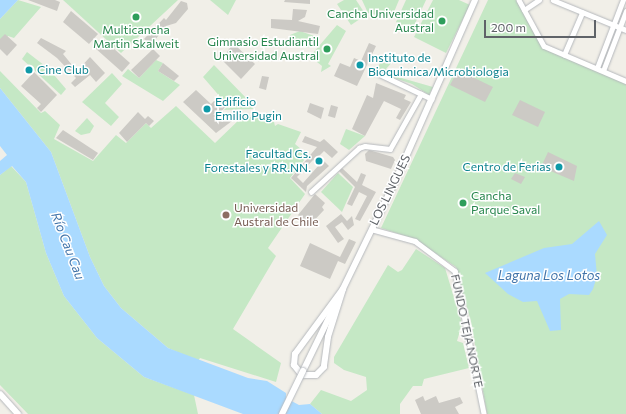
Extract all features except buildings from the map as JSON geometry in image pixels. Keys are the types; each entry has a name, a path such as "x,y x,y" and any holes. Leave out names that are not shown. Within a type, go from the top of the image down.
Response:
{"main road":[{"name":"LOS LINGUES","path":"474,7 475,0"},
{"name":"LOS LINGUES","path":"282,414 344,289 474,7 480,0"},
{"path":"344,289 328,338 324,367 316,375 302,375 294,365 295,354 344,289"},
{"path":"0,394 18,414"}],"street":[{"path":"519,0 541,43 564,55 626,81"},
{"path":"524,10 539,0"},
{"path":"553,0 613,26 626,30"},
{"path":"597,68 623,0"},
{"path":"603,71 626,11"},
{"path":"564,55 582,13"},
{"path":"372,71 432,99"},
{"path":"311,192 359,148 365,146 390,149 421,94"},
{"name":"FUNDO TEJA NORTE","path":"371,229 415,241 455,271 484,414"}],"green space":[{"path":"18,0 41,7 14,38 8,36 0,46 0,19"},
{"path":"63,0 178,0 121,53"},
{"path":"210,0 236,0 228,15"},
{"path":"344,0 356,0 366,15 351,25 337,4"},
{"path":"362,0 399,0 394,12 386,17 368,13"},
{"path":"406,0 426,0 412,30 396,22"},
{"name":"Cancha Universidad Austral","path":"433,0 459,0 470,5 446,53 414,37"},
{"path":"488,0 516,0 543,48 626,83 626,414 487,414 471,322 456,267 414,239 381,228"},
{"name":"Gimnasio Estudiantil Universidad Austral","path":"337,25 346,31 328,64 331,66 321,72 322,66 317,62 320,58 313,53"},
{"path":"300,31 317,37 308,48 291,39 290,35"},
{"path":"27,52 49,69 66,89 61,95 22,59"},
{"path":"382,56 393,61 386,69 398,77 433,87 429,95 412,84 377,72"},
{"path":"156,60 163,63 158,71 180,85 163,101 122,76 128,69 139,78"},
{"path":"214,65 251,103 253,109 224,110 228,106 203,77"},
{"path":"0,71 41,113 45,111 60,125 54,139 93,161 116,135 126,143 146,123 151,128 176,106 215,143 242,117 260,117 274,122 275,126 278,124 301,132 295,144 308,155 290,178 305,194 268,248 276,256 233,329 281,363 276,382 200,358 198,361 168,348 121,308 104,286 90,257 51,152 0,88"},
{"path":"112,73 122,84 105,103 119,117 111,126 82,102"},
{"path":"87,118 94,126 90,133 81,135 75,131"},
{"path":"346,129 365,136 349,150 340,144"},
{"path":"11,166 26,182 46,253 64,296 97,338 144,377 194,395 198,414 28,414 0,385 0,175"},
{"path":"338,173 353,187 342,212 321,192"},
{"path":"416,249 445,268 462,324 457,341 463,343 469,368 424,379 422,386 413,386 400,404 400,414 322,414 310,404 321,390 351,401 367,390 366,377 344,370 334,363 334,357 388,265 398,272 402,270"}],"water":[{"path":"0,0 18,0 0,19"},
{"name":"Río Cau Cau","path":"0,88 51,152 90,257 104,286 121,308 168,348 248,378 267,381 286,393 286,398 299,405 310,404 322,414 243,414 144,377 97,338 64,296 46,253 26,182 12,166 0,175 0,161 7,155 0,146"},
{"name":"Laguna Los Lotos","path":"599,221 607,235 595,254 597,276 593,289 589,295 569,294 560,299 561,330 550,331 537,301 523,302 508,294 485,273 544,248 572,244"}],"place":[{"name":"Multicancha Martin Skalweit","path":"136,17"},
{"name":"Cancha Universidad Austral","path":"442,21"},
{"name":"Gimnasio Estudiantil Universidad Austral","path":"327,49"},
{"name":"Instituto de Bioquimica/Microbiologia","path":"360,65"},
{"name":"Cine Club","path":"29,70"},
{"name":"Edificio Emilio Pugin","path":"207,109"},
{"name":"Facultad Cs. Forestales y RR.NN.","path":"319,161"},
{"name":"Centro de Ferias","path":"559,167"},
{"name":"Cancha Parque Saval","path":"463,203"},
{"name":"Universidad Austral de Chile","path":"226,215"}]}
